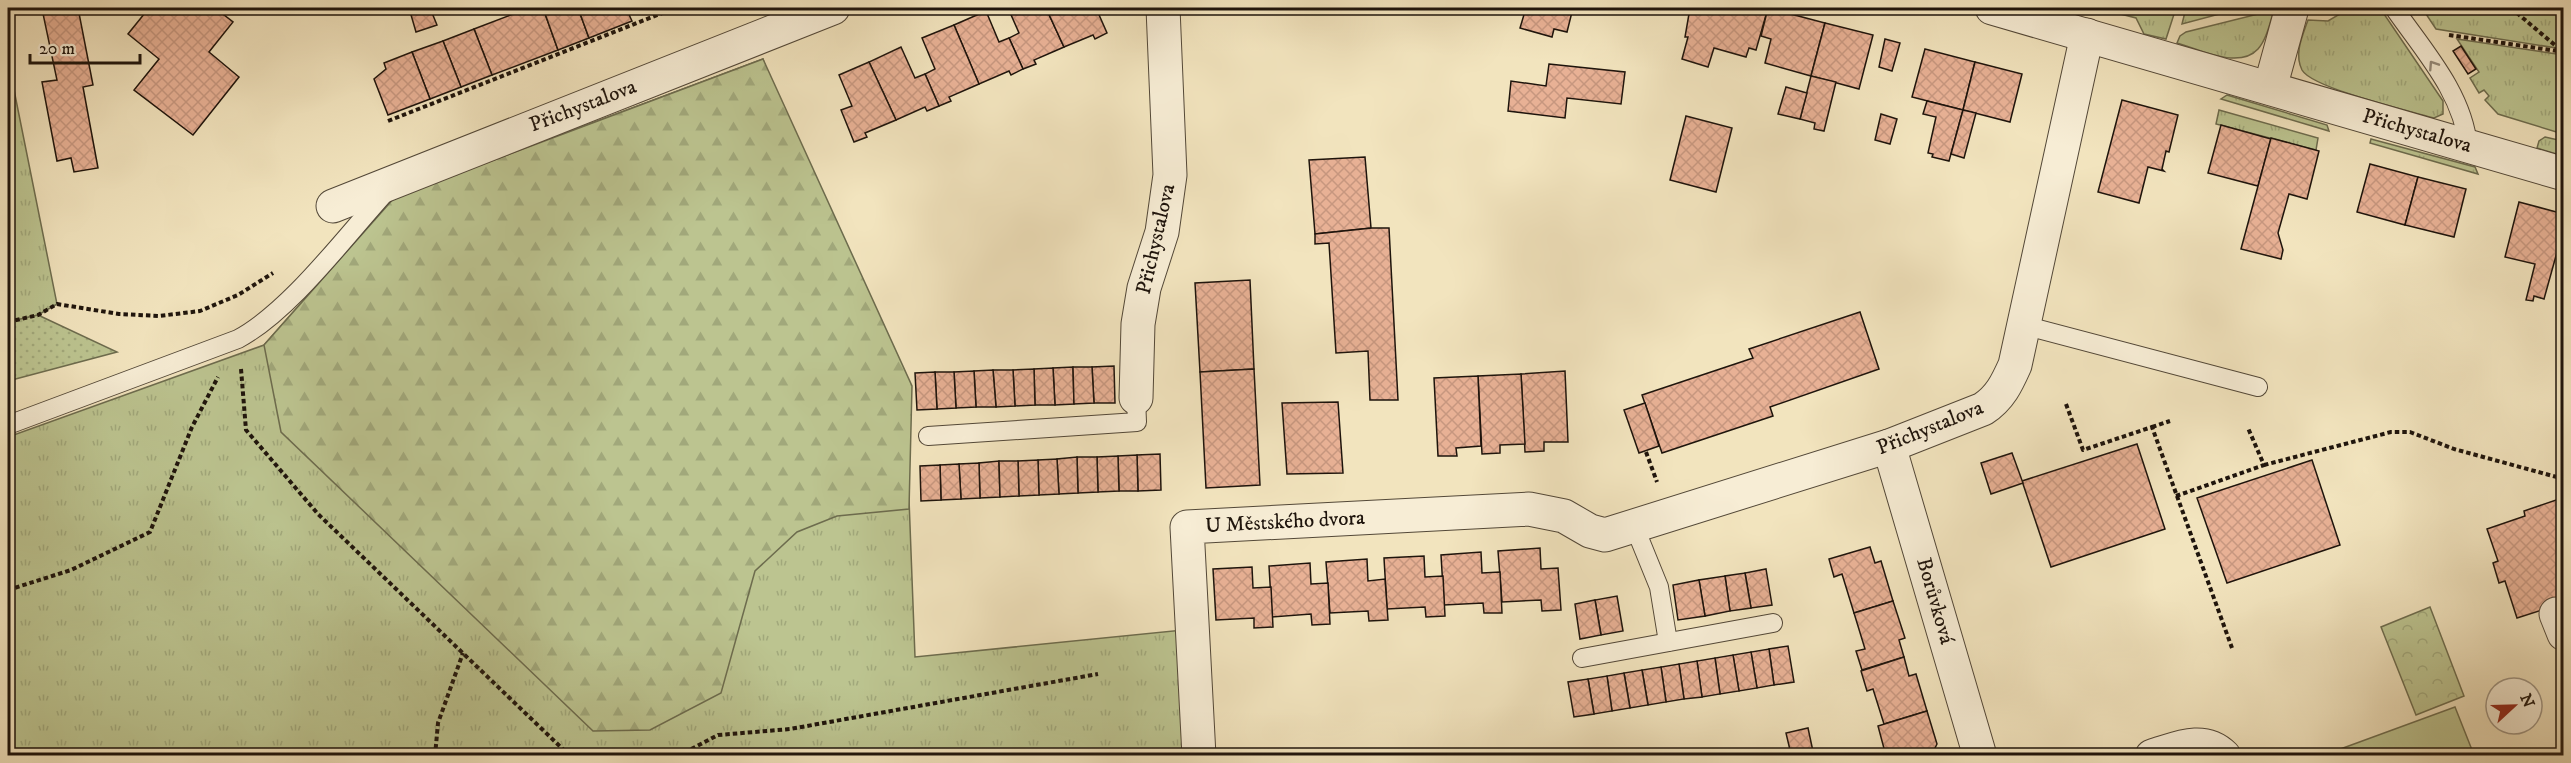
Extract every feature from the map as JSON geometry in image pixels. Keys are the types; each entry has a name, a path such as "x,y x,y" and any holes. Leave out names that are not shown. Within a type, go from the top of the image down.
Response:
{"street":[{"name":"Přichystalova","path":"333,206 834,8"},
{"name":"Přichystalova","path":"1136,398 1138,324 1144,288 1162,232 1170,175 1163,8"},
{"name":"Přichystalova","path":"1992,8 2564,174"},
{"path":"2270,88 2292,8"},
{"name":"Přichystalova","path":"1620,532 1889,446 1994,402 2006,386 2015,365 2087,35"},
{"name":"Borůvková","path":"1889,446 1980,756"},
{"name":"U Městského dvora","path":"1199,756 1188,527 1529,509 1564,516 1590,531 1620,532"},
{"path":"2151,756 2201,744 2217,749 2224,756"}],"lane":[{"path":"2394,8 2459,105 2466,125 2468,146"},
{"path":"8,424 238,339 274,315 396,180"},
{"path":"2023,325 2258,387"},
{"path":"928,436 1137,422 1136,398"},
{"path":"1620,532 1659,587 1668,642"},
{"path":"1582,658 1773,623"}],"path":[{"path":"388,121 675,8"},
{"path":"2511,8 2556,46 2557,51"},
{"path":"2442,34 2564,52"},
{"path":"8,322 38,315 57,304 119,314 159,316 200,311 238,295 274,272"},
{"path":"8,590 71,570 150,532 192,428 238,339"},
{"path":"238,339 246,429 318,514 570,756"},
{"path":"2066,405 2083,450 2170,421"},
{"path":"2152,427 2232,648"},
{"path":"2248,428 2264,465"},
{"path":"2176,496 2264,465 2391,432 2410,432 2454,449 2564,479"},
{"path":"435,756 438,723 463,653"},
{"path":"678,756 718,735 790,729 1098,674"}],"green space":[{"path":"2097,8 2176,8 2166,39 2144,34 2136,18"},
{"path":"2186,8 2242,8 2182,24"},
{"path":"2350,8 2380,8 2443,101 2443,114 2434,118 2362,98 2323,84 2302,70 2299,52 2308,20 2328,21"},
{"path":"2422,8 2563,8 2563,49 2436,29"},
{"path":"2274,10 2264,40 2250,55 2230,58 2177,43 2180,36 2186,32"},
{"path":"2457,39 2563,55 2563,134 2498,114 2485,100 2489,96 2484,90 2479,93 2470,78 2479,72"},
{"path":"763,59 909,499 915,657 1193,629 1199,755 8,755 8,437 264,345 395,197"},
{"path":"763,59 912,386 909,509 837,516 797,532 755,571 721,693 650,730 593,731 281,432 264,345 395,197"},
{"path":"8,60 57,304 38,315 8,322"},
{"path":"2227,95 2327,125 2329,131 2221,99"},
{"path":"2219,110 2318,138 2316,150 2216,124"},
{"path":"2545,137 2563,141 2563,156 2537,148 2539,141"},
{"path":"2371,139 2475,167 2478,174 2370,143"},
{"path":"38,315 117,352 8,381 8,322"},
{"path":"2430,607 2464,696 2416,715 2381,627"},
{"path":"2455,707 2474,755 2324,755"}],"building":[{"path":"78,8 93,85 83,87 98,168 74,172 71,158 57,161 42,82 57,80 42,9"},
{"path":"149,8 215,8 233,22 209,52 239,77 193,135 134,90 159,59 128,34"},
{"path":"409,8 430,8 437,25 416,32"},
{"path":"529,8 543,8 558,50 492,75 474,29"},
{"path":"543,8 578,8 589,38 558,50"},
{"path":"578,8 626,8 632,21 589,38"},
{"path":"1008,8 1046,8 1064,47 1034,60 1036,64 1023,69 1009,38 1019,33"},
{"path":"1046,8 1096,8 1107,33 1095,39 1093,35 1064,47"},
{"path":"1526,8 1573,8 1567,32 1554,29 1552,37 1520,28"},
{"path":"1690,8 1768,8 1756,50 1749,48 1746,57 1714,48 1708,67 1682,59 1688,37 1685,37"},
{"path":"1768,8 1825,23 1811,76 1765,63 1771,39 1761,36"},
{"path":"986,11 999,42 1009,38 1023,69 1011,75 1009,71 979,84 954,25"},
{"path":"1825,23 1873,35 1859,89 1811,76"},
{"path":"954,25 979,84 949,97 951,101 939,106 925,74 935,69 922,38"},
{"path":"474,29 492,75 461,87 443,41"},
{"path":"1885,39 1900,43 1892,71 1879,67"},
{"path":"443,41 461,87 430,99 412,52"},
{"path":"2461,46 2476,69 2468,74 2453,51"},
{"path":"901,47 915,78 925,74 939,106 927,111 925,107 896,120 869,62"},
{"path":"1925,49 1975,62 1963,110 1912,97"},
{"path":"412,52 430,99 388,115 374,79 386,69 384,63"},
{"path":"869,62 896,120 865,133 867,137 854,142 841,110 852,106 839,75"},
{"path":"1975,62 2022,74 2010,122 1963,110"},
{"path":"1549,64 1625,72 1621,104 1567,98 1565,118 1508,111 1511,81 1546,86"},
{"path":"1811,76 1836,82 1824,131 1814,129 1815,123 1800,119"},
{"path":"1786,87 1807,93 1800,119 1778,114"},
{"path":"2122,100 2178,115 2169,152 2166,151 2162,169 2164,171 2148,167 2139,203 2098,192"},
{"path":"1927,101 1963,110 1949,161 1932,157 1933,154 1928,153 1936,117 1923,114"},
{"path":"1963,110 1976,113 1964,158 1951,154"},
{"path":"1881,114 1897,119 1890,144 1875,140"},
{"path":"1686,116 1732,128 1716,192 1670,180"},
{"path":"2221,125 2271,139 2258,186 2208,173"},
{"path":"2271,138 2319,151 2307,199 2289,194 2278,233 2283,250 2281,259 2241,249"},
{"path":"1365,157 1371,228 1315,234 1309,160"},
{"path":"2370,164 2418,177 2405,225 2357,212"},
{"path":"2418,177 2466,189 2454,237 2405,225"},
{"path":"2519,202 2564,214 2564,227 2544,299 2534,296 2533,301 2526,300 2535,264 2505,257"},
{"path":"2564,227 2564,252 2557,250"},
{"path":"1389,228 1398,400 1370,400 1368,351 1336,353 1329,243 1315,244 1315,234"},
{"path":"1250,280 1254,369 1200,372 1195,283"},
{"path":"1860,312 1879,369 1770,407 1773,416 1662,453 1642,395 1753,358 1749,349"},
{"path":"1114,366 1115,403 1094,403 1092,367"},
{"path":"1073,367 1074,404 1055,405 1053,368"},
{"path":"1073,367 1092,367 1094,403 1074,404"},
{"path":"1053,368 1055,405 1035,405 1034,369"},
{"path":"1034,369 1035,405 1015,406 1013,370"},
{"path":"1254,369 1260,485 1206,488 1200,372"},
{"path":"993,370 1013,370 1015,406 996,407"},
{"path":"993,370 996,407 976,407 974,371"},
{"path":"974,371 976,407 956,408 954,372"},
{"path":"1565,371 1568,442 1544,442 1544,451 1525,452 1521,374"},
{"path":"935,372 954,372 956,408 937,409"},
{"path":"935,372 937,409 917,410 915,373"},
{"path":"1521,374 1525,444 1500,445 1500,453 1482,454 1478,376"},
{"path":"1478,376 1481,446 1456,448 1457,456 1438,456 1434,378"},
{"path":"1338,402 1343,473 1287,474 1282,403"},
{"path":"1645,403 1659,446 1639,453 1624,410"},
{"path":"2137,444 2165,529 2051,567 2022,481"},
{"path":"2012,453 2023,483 1991,494 1981,463"},
{"path":"1160,454 1161,490 1138,491 1137,455"},
{"path":"1137,455 1138,491 1119,491 1118,456"},
{"path":"1118,456 1119,491 1098,492 1097,457"},
{"path":"1077,457 1097,457 1098,492 1078,493"},
{"path":"1077,457 1078,493 1059,494 1057,459"},
{"path":"1057,459 1059,494 1039,495 1038,460"},
{"path":"1038,460 1039,495 1019,496 1018,461"},
{"path":"2312,460 2340,545 2227,583 2197,498"},
{"path":"999,461 1000,497 980,498 979,463"},
{"path":"999,461 1018,461 1019,496 1000,497"},
{"path":"979,463 980,498 961,499 959,464"},
{"path":"959,464 961,499 941,500 940,465"},
{"path":"940,465 941,500 921,501 920,466"},
{"path":"2562,498 2564,603 2517,618 2505,581 2499,583 2493,563 2498,561 2487,529 2525,516 2524,511"},
{"path":"1870,547 1875,563 1881,561 1893,601 1854,613 1842,574 1834,577 1829,559"},
{"path":"1540,548 1541,569 1558,568 1561,610 1542,611 1541,600 1502,602 1498,551"},
{"path":"1481,552 1482,573 1500,572 1502,613 1484,613 1483,603 1444,605 1441,555"},
{"path":"1424,556 1425,577 1443,576 1445,616 1426,617 1425,607 1387,609 1384,558"},
{"path":"1367,559 1368,581 1385,579 1388,620 1369,621 1368,611 1330,613 1326,562"},
{"path":"1310,563 1311,584 1328,583 1330,624 1312,625 1311,614 1272,617 1269,566"},
{"path":"1252,567 1253,588 1271,587 1273,627 1254,628 1254,618 1216,620 1213,569"},
{"path":"1766,569 1772,605 1751,608 1745,573"},
{"path":"1745,573 1751,608 1730,611 1725,576"},
{"path":"1725,576 1730,611 1705,616 1699,580"},
{"path":"1699,580 1705,616 1678,620 1673,585"},
{"path":"1617,596 1623,631 1601,635 1595,600"},
{"path":"1595,600 1601,635 1580,639 1575,604"},
{"path":"1893,601 1905,638 1899,640 1904,657 1862,670 1856,651 1865,649 1854,613"},
{"path":"1788,646 1794,682 1774,685 1769,649"},
{"path":"1769,649 1774,685 1757,688 1751,652"},
{"path":"1751,652 1757,688 1739,691 1733,655"},
{"path":"1733,655 1739,691 1720,694 1715,658"},
{"path":"1904,657 1909,676 1916,674 1927,711 1884,724 1873,689 1867,691 1861,671"},
{"path":"1715,658 1720,694 1702,697 1697,661"},
{"path":"1697,661 1702,697 1684,699 1679,664"},
{"path":"1679,664 1684,699 1666,702 1661,667"},
{"path":"1661,667 1666,702 1648,705 1642,670"},
{"path":"1642,670 1648,705 1630,708 1624,673"},
{"path":"1624,673 1630,708 1612,711 1607,676"},
{"path":"1607,676 1612,711 1594,714 1588,679"},
{"path":"1588,679 1594,714 1574,717 1568,682"},
{"path":"1927,711 1937,744 1931,756 1886,756 1878,726"},
{"path":"1808,728 1814,756 1767,756 1790,750 1786,733"},
{"path":"1390,750 1390,756 1368,756 1368,751"}]}
